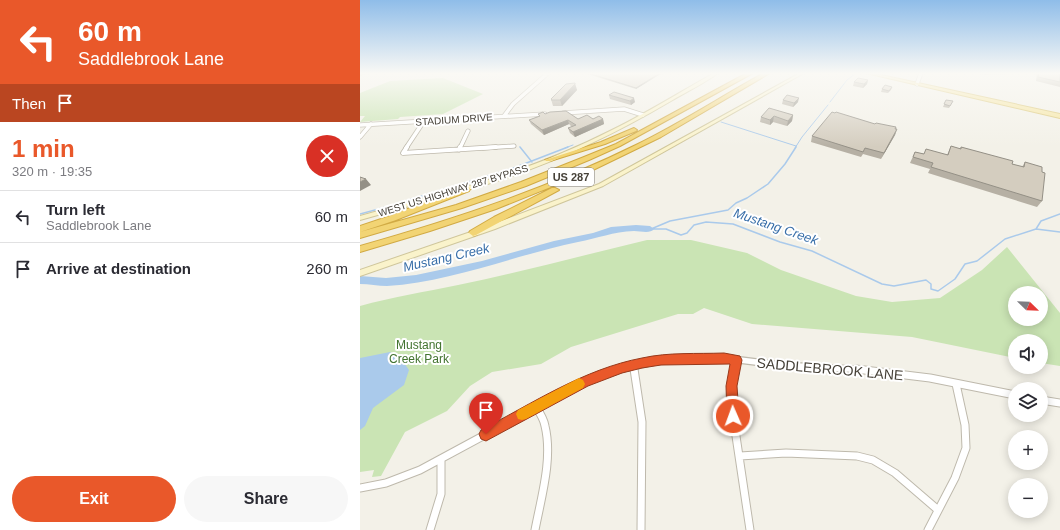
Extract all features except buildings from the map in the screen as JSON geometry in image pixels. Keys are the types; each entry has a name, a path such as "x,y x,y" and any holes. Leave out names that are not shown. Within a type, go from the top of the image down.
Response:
{"highway":[{"name":"US 287","path":"360,235 455,208 537,179 618,145 704,98"},
{"name":"US 287","path":"360,249 426,230 490,209 545,188 630,150 724,98"},
{"path":"548,160 603,143 681,110"},
{"path":"474,233 509,213 616,160 630,150"},
{"path":"360,229 393,218 466,189"}],"main road":[{"name":"WEST US HIGHWAY 287 BYPASS","path":"360,218 466,189 548,160 600,138 673,98"},
{"path":"360,273 578,195 608,182 758,98"},
{"path":"978,98 1060,116"}],"street":[{"path":"504,116 520,98"},
{"path":"558,113 624,109 643,115"},
{"name":"STADIUM DRIVE","path":"360,125 549,114"},
{"path":"424,121 403,153 514,146"},
{"path":"360,137 371,124"},
{"path":"459,150 468,131"},
{"name":"SADDLEBROOK LANE","path":"360,488 375,487 403,478 585,381 633,365 661,360 724,358 783,366 876,370 1008,394"},
{"path":"737,360 732,386 733,416 750,530"},
{"path":"633,365 642,422 641,530"},
{"path":"928,530 955,478 966,448 965,425 956,384"},
{"path":"1048,401 1060,403"},
{"path":"535,530 547,448 546,429 543,418 536,407"},
{"path":"740,456 786,453 857,456 873,460 895,473 938,510"},
{"path":"430,530 441,494 440,459"}],"green space":[{"path":"360,98 476,98 443,114 360,122 365,116 360,116"},
{"name":"Mustang Creek Park","path":"647,240 691,240 747,253 781,270 856,296 892,302 940,298 982,270 1007,247 1038,286 1008,286 1008,326 1048,326 1048,298 1060,313 1060,366 1048,364 1048,334 1008,334 1008,357 912,337 752,324 704,308 693,314 678,314 571,347 541,364 492,372 470,386 447,411 405,432 381,476 372,477 374,470 360,472 360,306 396,297 505,275"}],"water":[{"path":"390,352 402,360 409,370 404,385 373,408 365,426 360,430 360,358"}],"waterway":[{"path":"830,102 833,98"},
{"path":"795,148 828,105"},
{"path":"721,122 796,146"},
{"path":"565,148 573,145"},
{"path":"521,148 520,147 531,161"},
{"path":"531,161 568,147"},
{"path":"651,229 670,221 728,210 736,203 747,198 768,184 785,164 796,147"},
{"path":"406,201 511,169 531,161"},
{"path":"360,214 397,204"},
{"name":"Mustang Creek","path":"1036,229 1041,221 1060,214"},
{"name":"Mustang Creek","path":"651,229 666,229 681,235 687,233 694,225 706,222 733,224 780,242 812,251 882,284 894,286 926,280 931,284 931,289 938,291 955,279 965,264 977,261 1005,239 1036,229"},
{"name":"Mustang Creek","path":"360,280 386,282 416,279 482,264 554,244 594,236 611,230 636,228 650,229"},
{"path":"1036,229 1060,232"}],"slow traffic":[{"path":"522,414 579,384"}],"route":[{"path":"486,434 585,381 622,368 642,363 688,358 724,358 737,360 732,386 733,416"}]}
